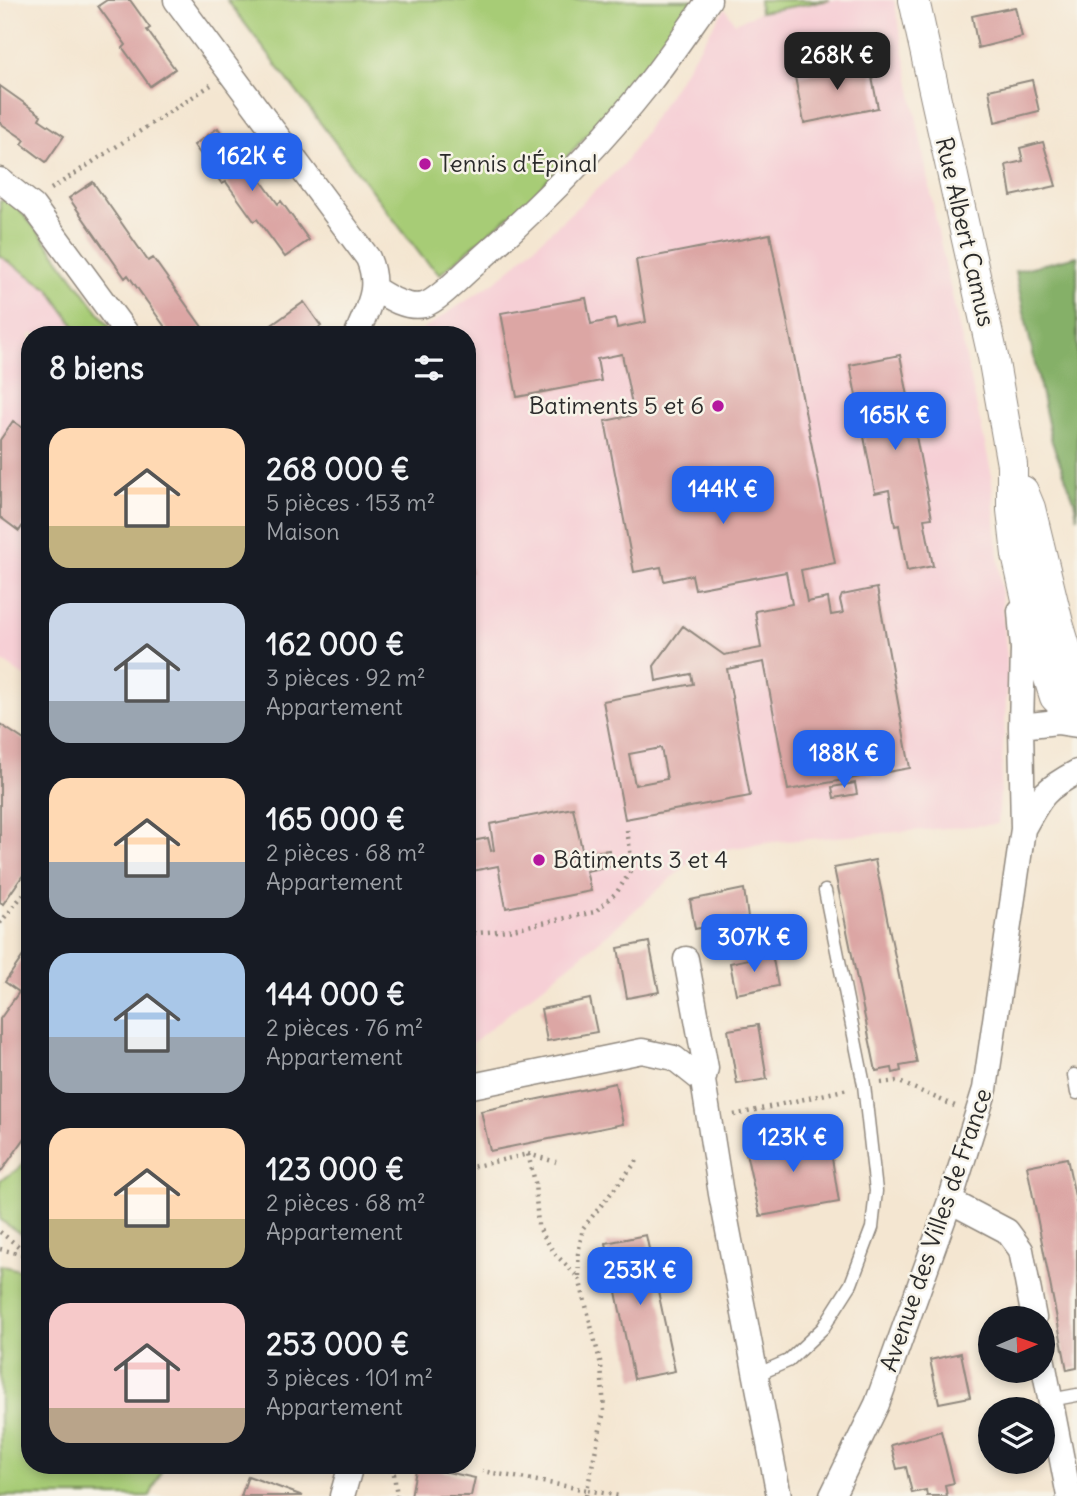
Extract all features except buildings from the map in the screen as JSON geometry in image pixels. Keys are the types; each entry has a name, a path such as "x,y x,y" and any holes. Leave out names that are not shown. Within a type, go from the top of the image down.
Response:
{"street":[{"path":"176,0 368,258 374,273 375,289 359,326"},
{"path":"375,289 390,299 408,305 425,304 444,292 506,237 579,165 649,83 709,0"},
{"name":"Rue Albert Camus","path":"914,0 993,357 1012,465 1012,510 1017,555 1046,672 1055,697 1077,719"},
{"path":"0,180 30,202 121,326"},
{"name":"Rue Albert Camus","path":"1012,465 1030,508 1058,623 1077,686"},
{"name":"Avenue des Villes de France","path":"832,1496 877,1404 950,1201 985,1089 1023,829 1023,649 1017,555"},
{"path":"1021,726 1057,722 1077,725"},
{"name":"Avenue des Villes de France","path":"1023,829 1041,797 1053,785 1077,772"},
{"path":"686,959 706,1068 703,1081 721,1194 779,1496"},
{"path":"476,1085 642,1051 674,1058 703,1081"},
{"path":"950,1201 1007,1231 1021,1250 1032,1306"},
{"path":"1055,1425 1069,1496"},
{"path":"342,1496 350,1474"}],"lane":[{"path":"755,1375 788,1361 823,1328 851,1284 873,1228 876,1191 864,1085 825,891"},
{"path":"1074,1075 1077,1093"},
{"path":"1055,1399 1077,1395"}],"path":[{"path":"30,202 229,73"},
{"path":"476,933 508,930 595,912 617,892 630,872 627,830"},
{"path":"0,923 21,897"},
{"path":"528,1154 535,1182 538,1226 554,1253 579,1278"},
{"path":"476,1166 528,1154 556,1162"},
{"path":"587,1493 604,1411 601,1365 579,1278 578,1254 583,1228 640,1157"},
{"path":"0,1232 21,1249"},
{"path":"0,1249 21,1254"},
{"path":"482,1471 587,1493 619,1496"},
{"path":"394,1474 397,1496"}],"shaded area":[{"path":"830,0 894,0 940,241 991,471 1008,673 998,824 773,842 700,853 609,933 476,1040 476,326 428,326 499,279 624,164 725,8 735,23 760,12"},
{"path":"0,256 49,289 74,326 21,326 21,674 0,660"}],"green space":[{"name":"Tennis d'Épinal","path":"227,0 693,0 677,26 633,82 535,194 440,274 423,258"},
{"path":"759,0 830,0 760,12"},
{"path":"10,199 41,235 109,326 74,326 49,289 0,256 0,201"},
{"path":"1077,256 1077,517 1074,500 1052,442 1015,271"},
{"path":"21,1165 21,1234 0,1220 0,1180"},
{"path":"0,1265 21,1271 21,1474 160,1474 150,1496 0,1496"}],"place":[{"name":"Tennis d'Épinal","path":"425,164"},
{"name":"Batiments 5 et 6","path":"718,406"},
{"name":"Bâtiments 3 et 4","path":"539,860"}]}
